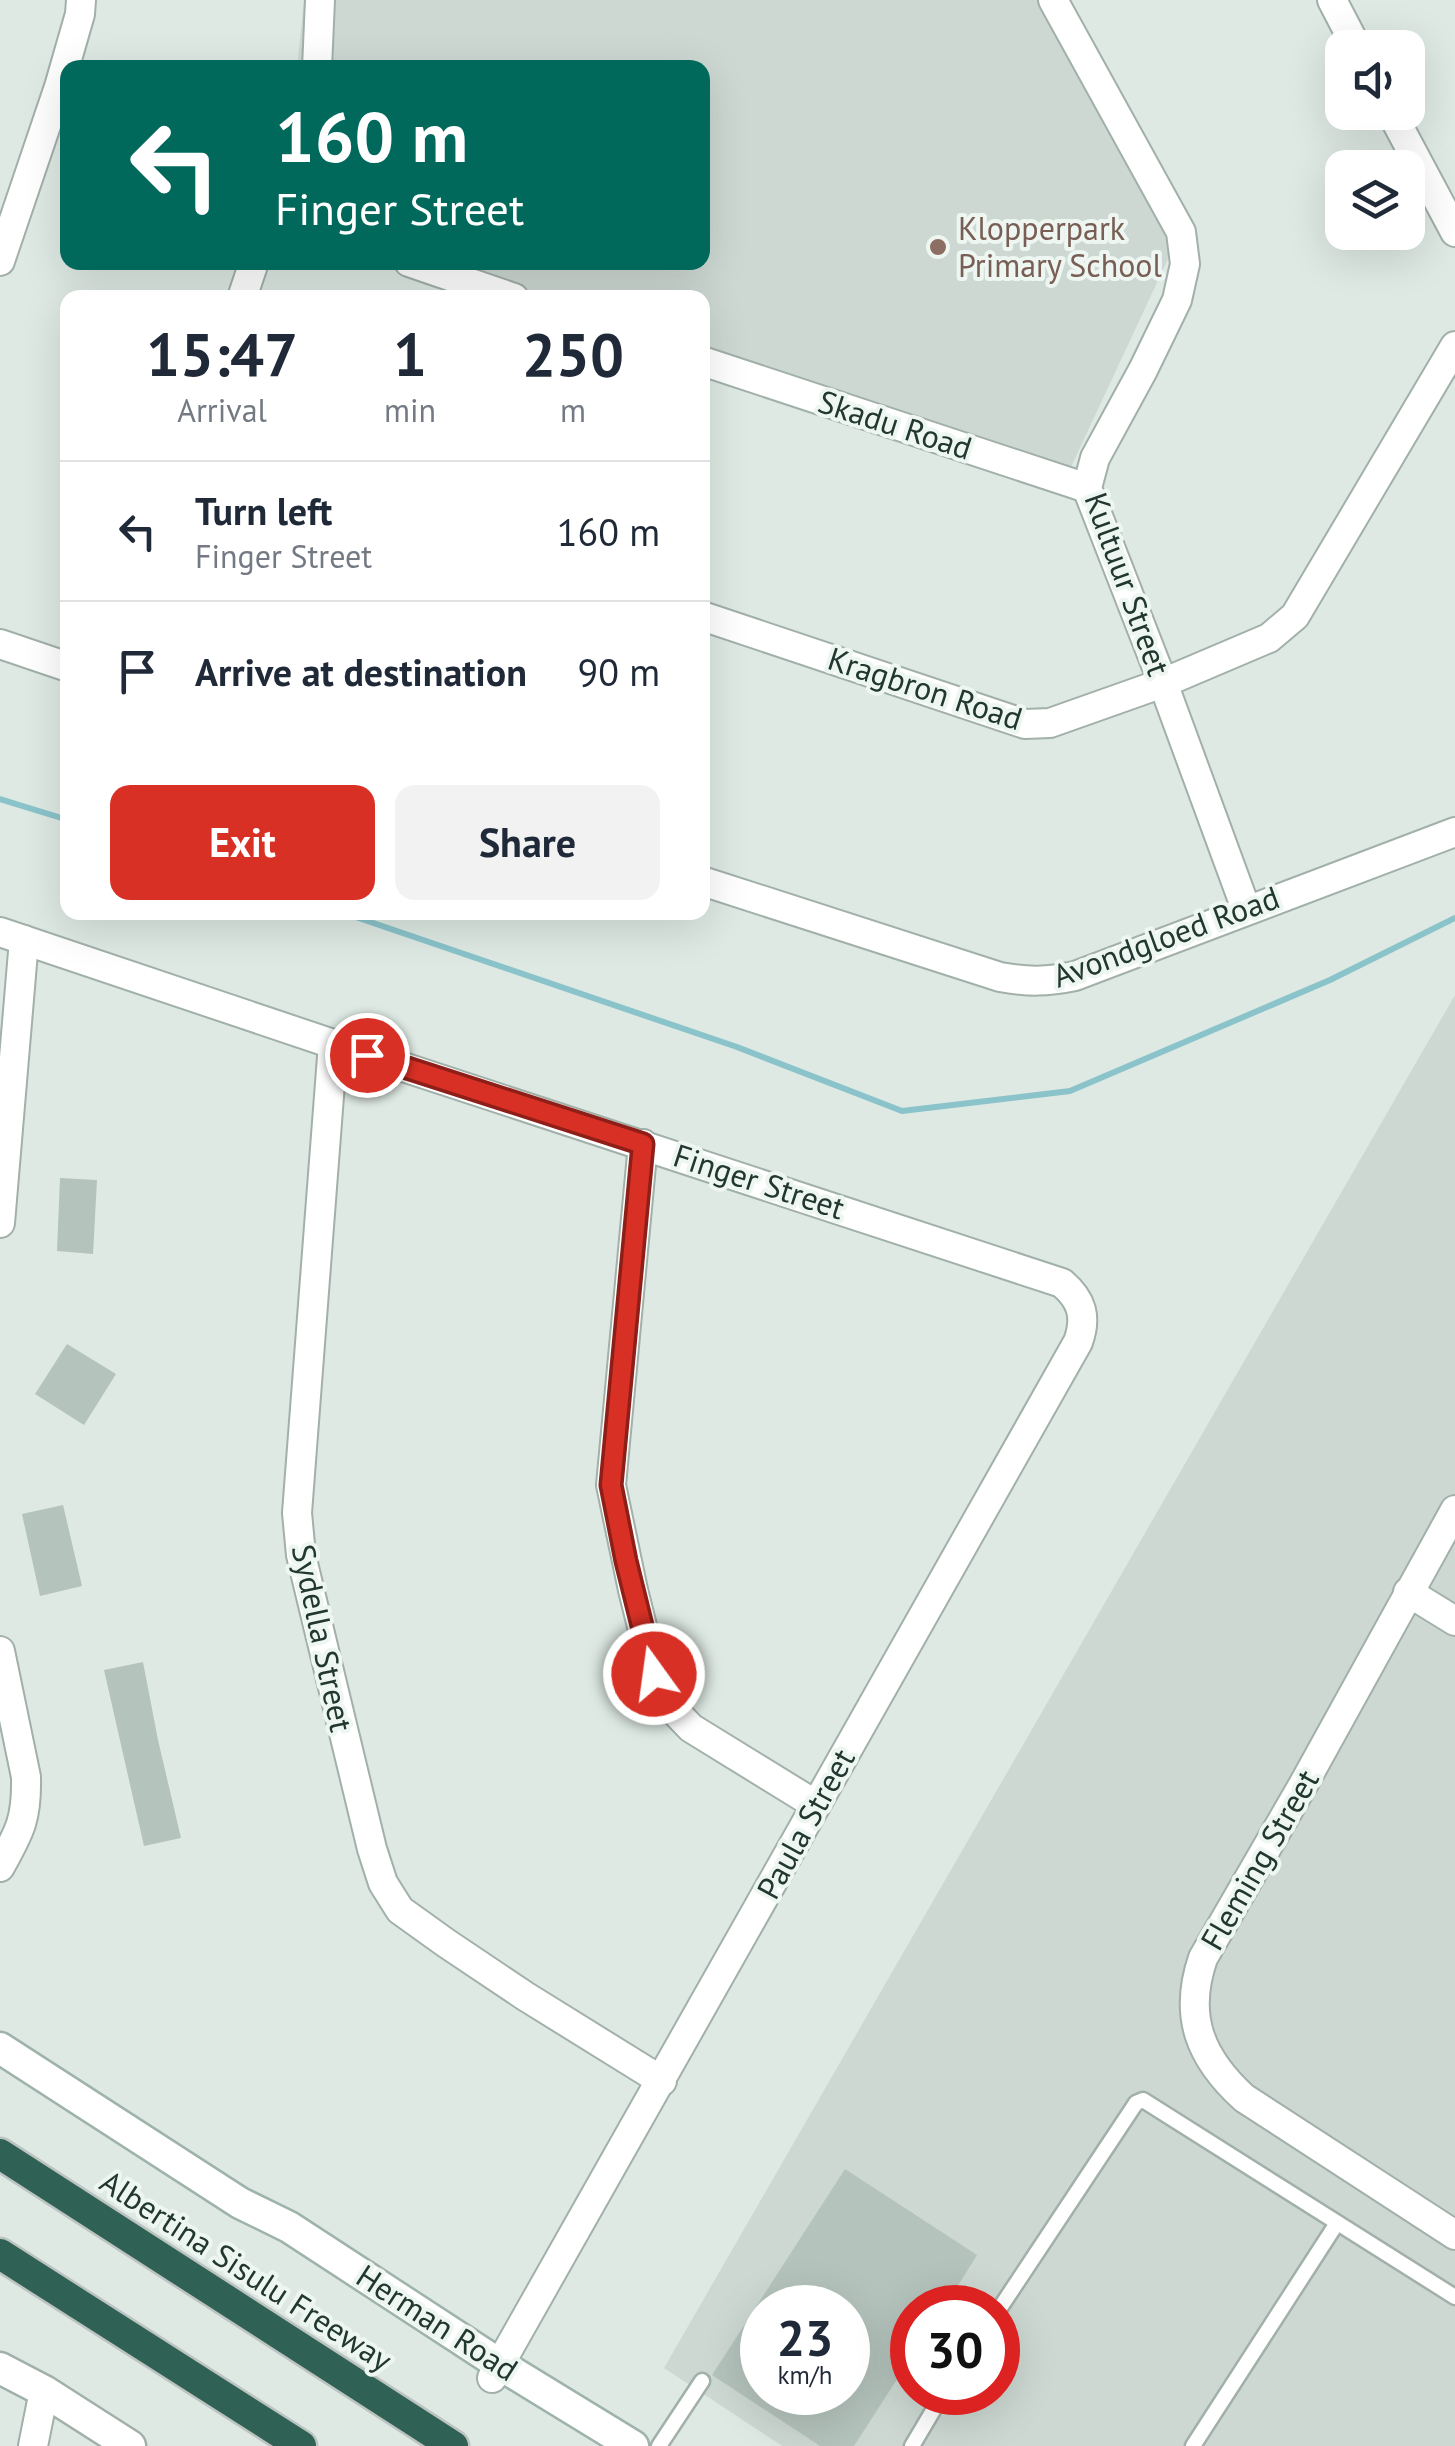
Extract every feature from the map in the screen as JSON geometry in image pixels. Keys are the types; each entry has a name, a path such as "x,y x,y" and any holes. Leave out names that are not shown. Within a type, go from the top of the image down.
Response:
{"highway":[{"name":"Albertina Sisulu Freeway","path":"0,2154 453,2446"},
{"path":"0,2254 300,2446"}],"main road":[{"name":"Herman Road","path":"0,2048 240,2203 281,2240 496,2371 633,2446"},
{"path":"0,2368 130,2446"},
{"name":"Herman Road","path":"496,2371 602,2446"}],"street":[{"path":"67,60 81,0"},
{"path":"317,60 320,0"},
{"name":"Kultuur Street","path":"1054,0 1182,232 1183,279 1177,300 1095,458 1087,488 1246,910"},
{"path":"1332,0 1348,30"},
{"path":"0,261 60,83"},
{"path":"1401,130 1455,232"},
{"path":"433,270 491,290"},
{"name":"Kragbron Road","path":"710,619 1025,724 1050,723 1163,683 1269,638 1295,616 1455,346"},
{"name":"Skadu Road","path":"710,364 1087,488"},
{"path":"0,644 60,664"},
{"name":"Avondgloed Road","path":"710,883 1000,977 1033,982 1075,976 1455,832"},
{"path":"0,1223 12,936"},
{"name":"Finger Street","path":"12,936 1062,1283"},
{"name":"Sydella Street","path":"333,1044 297,1513 308,1586 382,1883 400,1910 494,1975 662,2080"},
{"path":"643,1144 611,1485 650,1658 660,1688 677,1716 816,1806"},
{"name":"Paula Street","path":"496,2371 1078,1342 1084,1321 1082,1310 1062,1283"},
{"name":"Fleming Street","path":"1455,1510 1204,1958 1196,1986 1196,2019 1204,2049 1226,2081 1244,2098 1455,2235"},
{"path":"1408,1592 1455,1622"},
{"path":"0,1651 27,1790 21,1829 0,1867"},
{"path":"33,2446 44,2391"}],"lane":[{"path":"1015,2285 1141,2100 1455,2297"},
{"path":"1192,2446 1337,2223"},
{"path":"659,2446 702,2381"},
{"path":"912,2446 930,2415"}],"shaded area":[{"name":"Klopperpark Primary School","path":"304,0 1057,0 1181,231 1065,480 710,355 710,290 524,290 466,270 710,270 710,60 298,60"},
{"path":"1455,995 1455,2446 782,2446 664,2368"}],"building":[{"path":"60,1178 97,1180 93,1254 57,1251"},
{"path":"67,1344 116,1374 84,1425 35,1394"},
{"path":"63,1505 82,1586 40,1596 22,1514"},
{"path":"143,1662 181,1838 144,1846 104,1670"},
{"path":"845,2169 977,2255 958,2285 890,2285 890,2390 854,2446 820,2446 773,2415 870,2415 870,2285 770,2285"},
{"path":"740,2332 740,2393 712,2375"}],"waterway":[{"path":"0,799 60,818"},
{"path":"364,920 737,1047 902,1111 1070,1091 1330,980 1455,918"}],"place":[{"name":"Klopperpark Primary School","path":"938,247"}],"route":[{"path":"367,1055 643,1144 611,1485 654,1674"}]}
